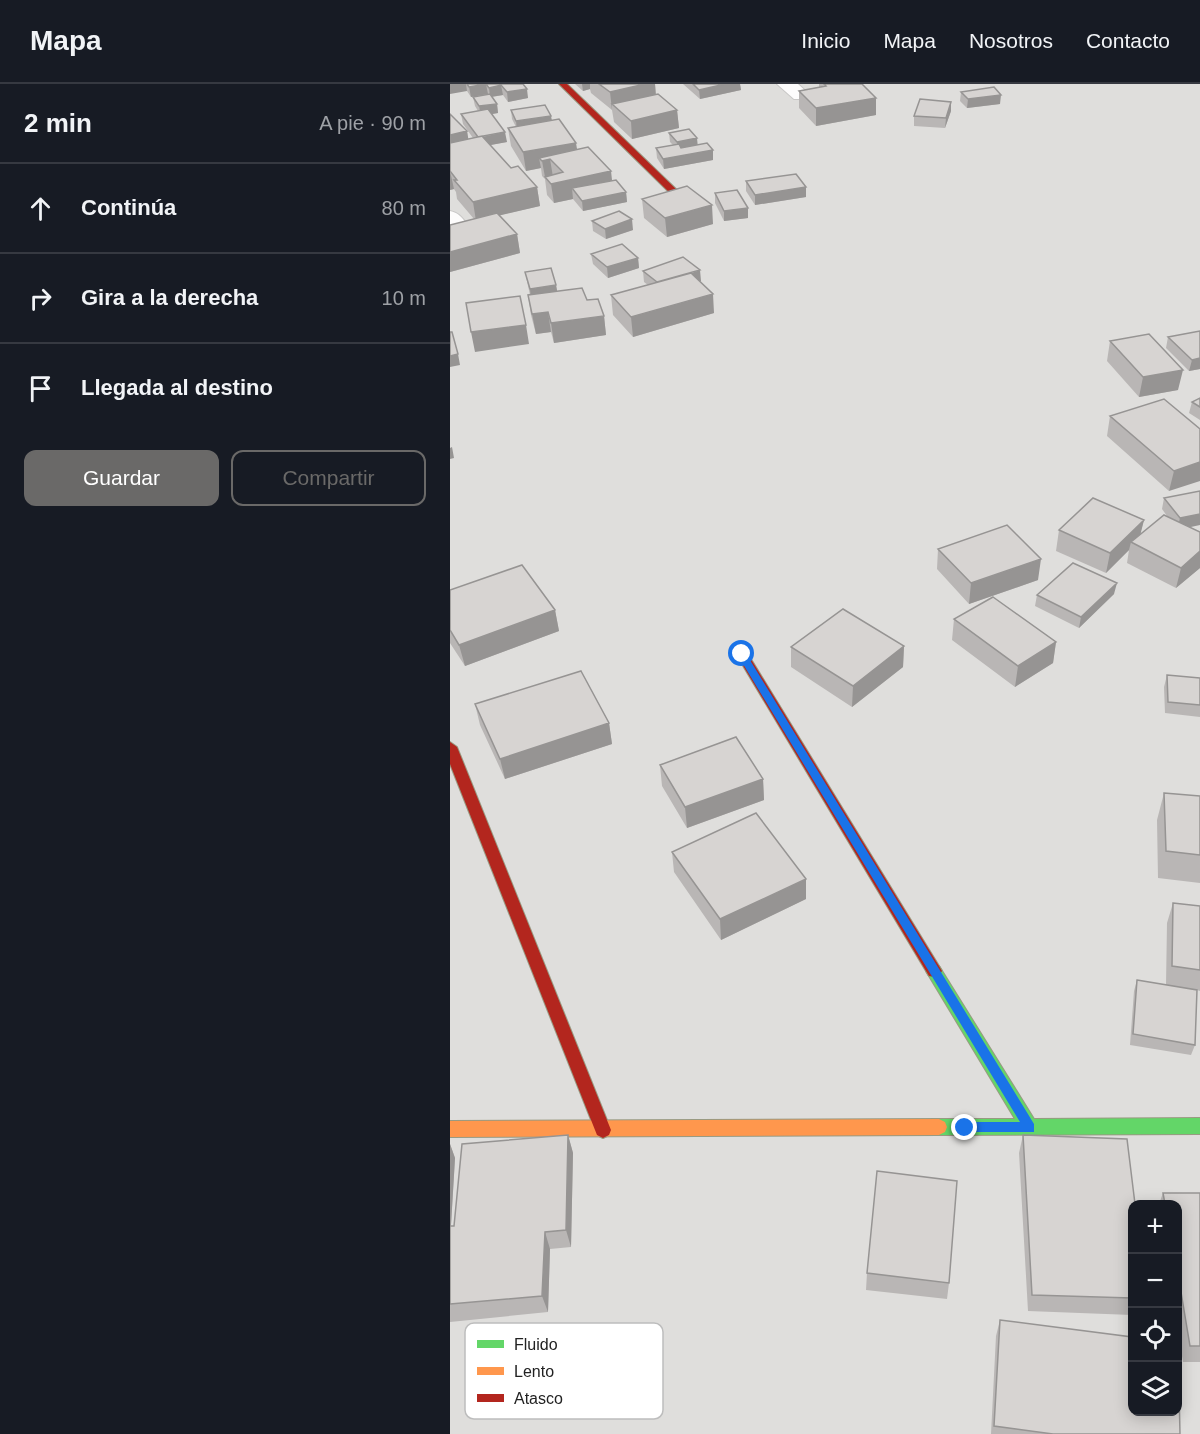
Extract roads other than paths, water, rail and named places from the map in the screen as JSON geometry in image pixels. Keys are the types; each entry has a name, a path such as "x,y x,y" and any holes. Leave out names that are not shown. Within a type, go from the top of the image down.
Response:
{"street":[{"path":"563,84 676,194"},
{"path":"742,654 1030,1128"},
{"path":"450,747 603,1130"},
{"path":"450,1129 1200,1126"}]}
